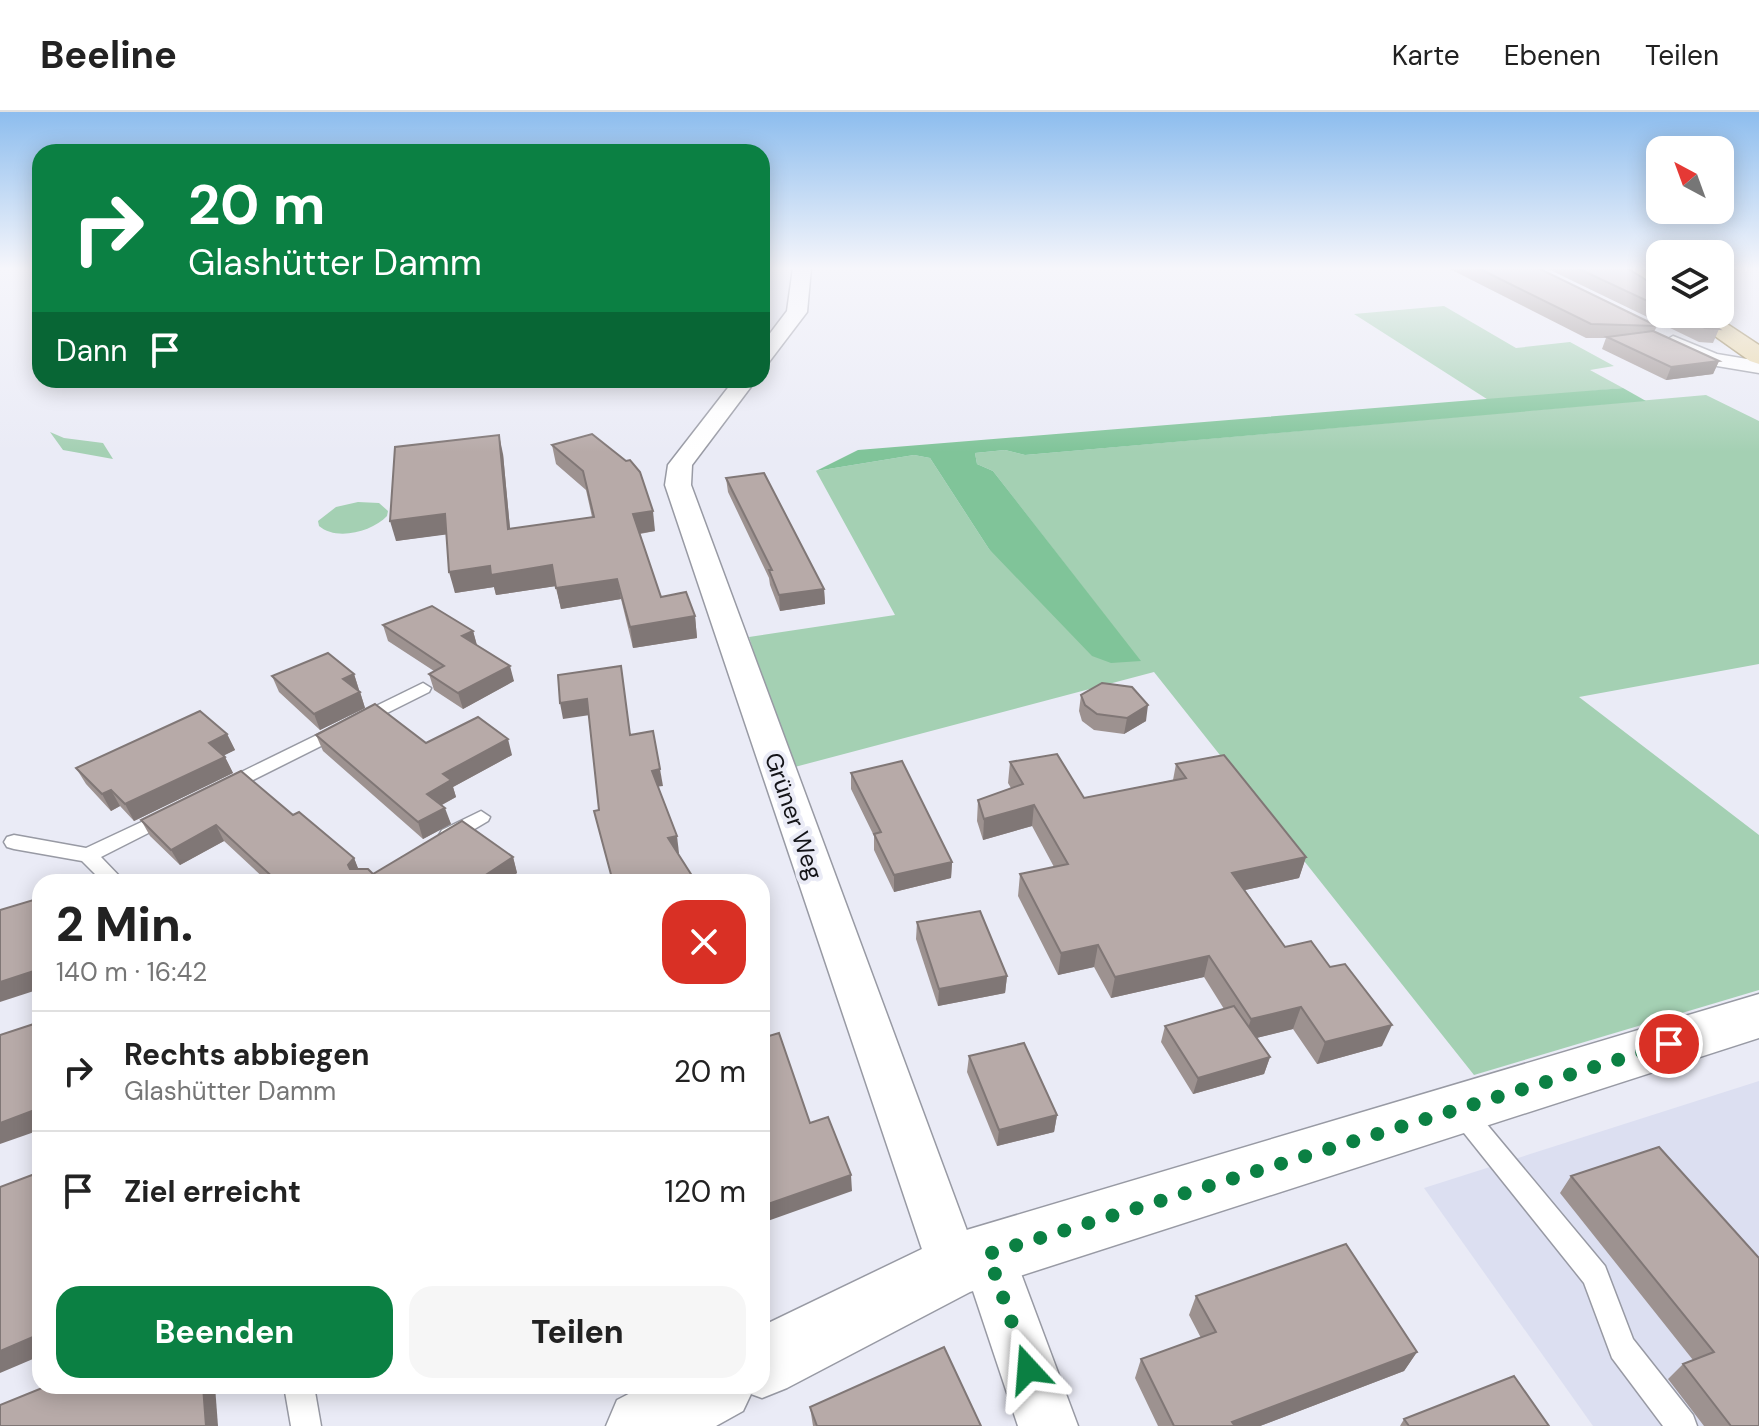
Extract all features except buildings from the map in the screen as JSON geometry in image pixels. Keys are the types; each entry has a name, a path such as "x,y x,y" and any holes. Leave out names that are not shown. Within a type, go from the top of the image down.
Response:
{"main road":[{"path":"1719,329 1759,356"}],"street":[{"path":"770,347 784,329"},
{"path":"1649,331 1712,360 1759,367"},
{"name":"Grüner Weg","path":"739,388 680,465 678,485 970,1260 1048,1426"},
{"path":"770,1359 970,1260 1759,1016"},
{"path":"643,1426 703,1394"}],"lane":[{"path":"214,792 423,688"},
{"path":"88,855 186,806"},
{"path":"430,846 481,817"},
{"path":"14,842 88,855 107,874"},
{"path":"1459,1109 1595,1275 1622,1348 1682,1426"},
{"path":"300,1394 306,1426"}],"shaded area":[{"path":"1759,1081 1759,1426 1593,1426 1424,1188"}],"green space":[{"path":"1378,329 1484,329 1516,348 1570,342 1614,366 1590,370 1623,388 1490,401"},
{"path":"1623,388 1646,401 1025,455 1005,450 975,453 977,464 993,471 1141,661 1111,663 1092,656 989,549 930,458 914,455 816,471 858,450"},
{"path":"1706,395 1759,421 1759,664 1579,697 1759,835 1759,990 1474,1075 1154,672 791,768 749,637 895,615 816,471 914,455 930,458 989,549 1140,661 993,471 977,464 975,453 1005,450 1025,455"},
{"path":"50,432 64,438 103,443 113,459 63,450"},
{"path":"358,502 379,503 388,511 387,516 354,533 335,533 319,526 318,521 336,507"}],"route":[{"path":"1028,1369 988,1254 1669,1044"}]}
